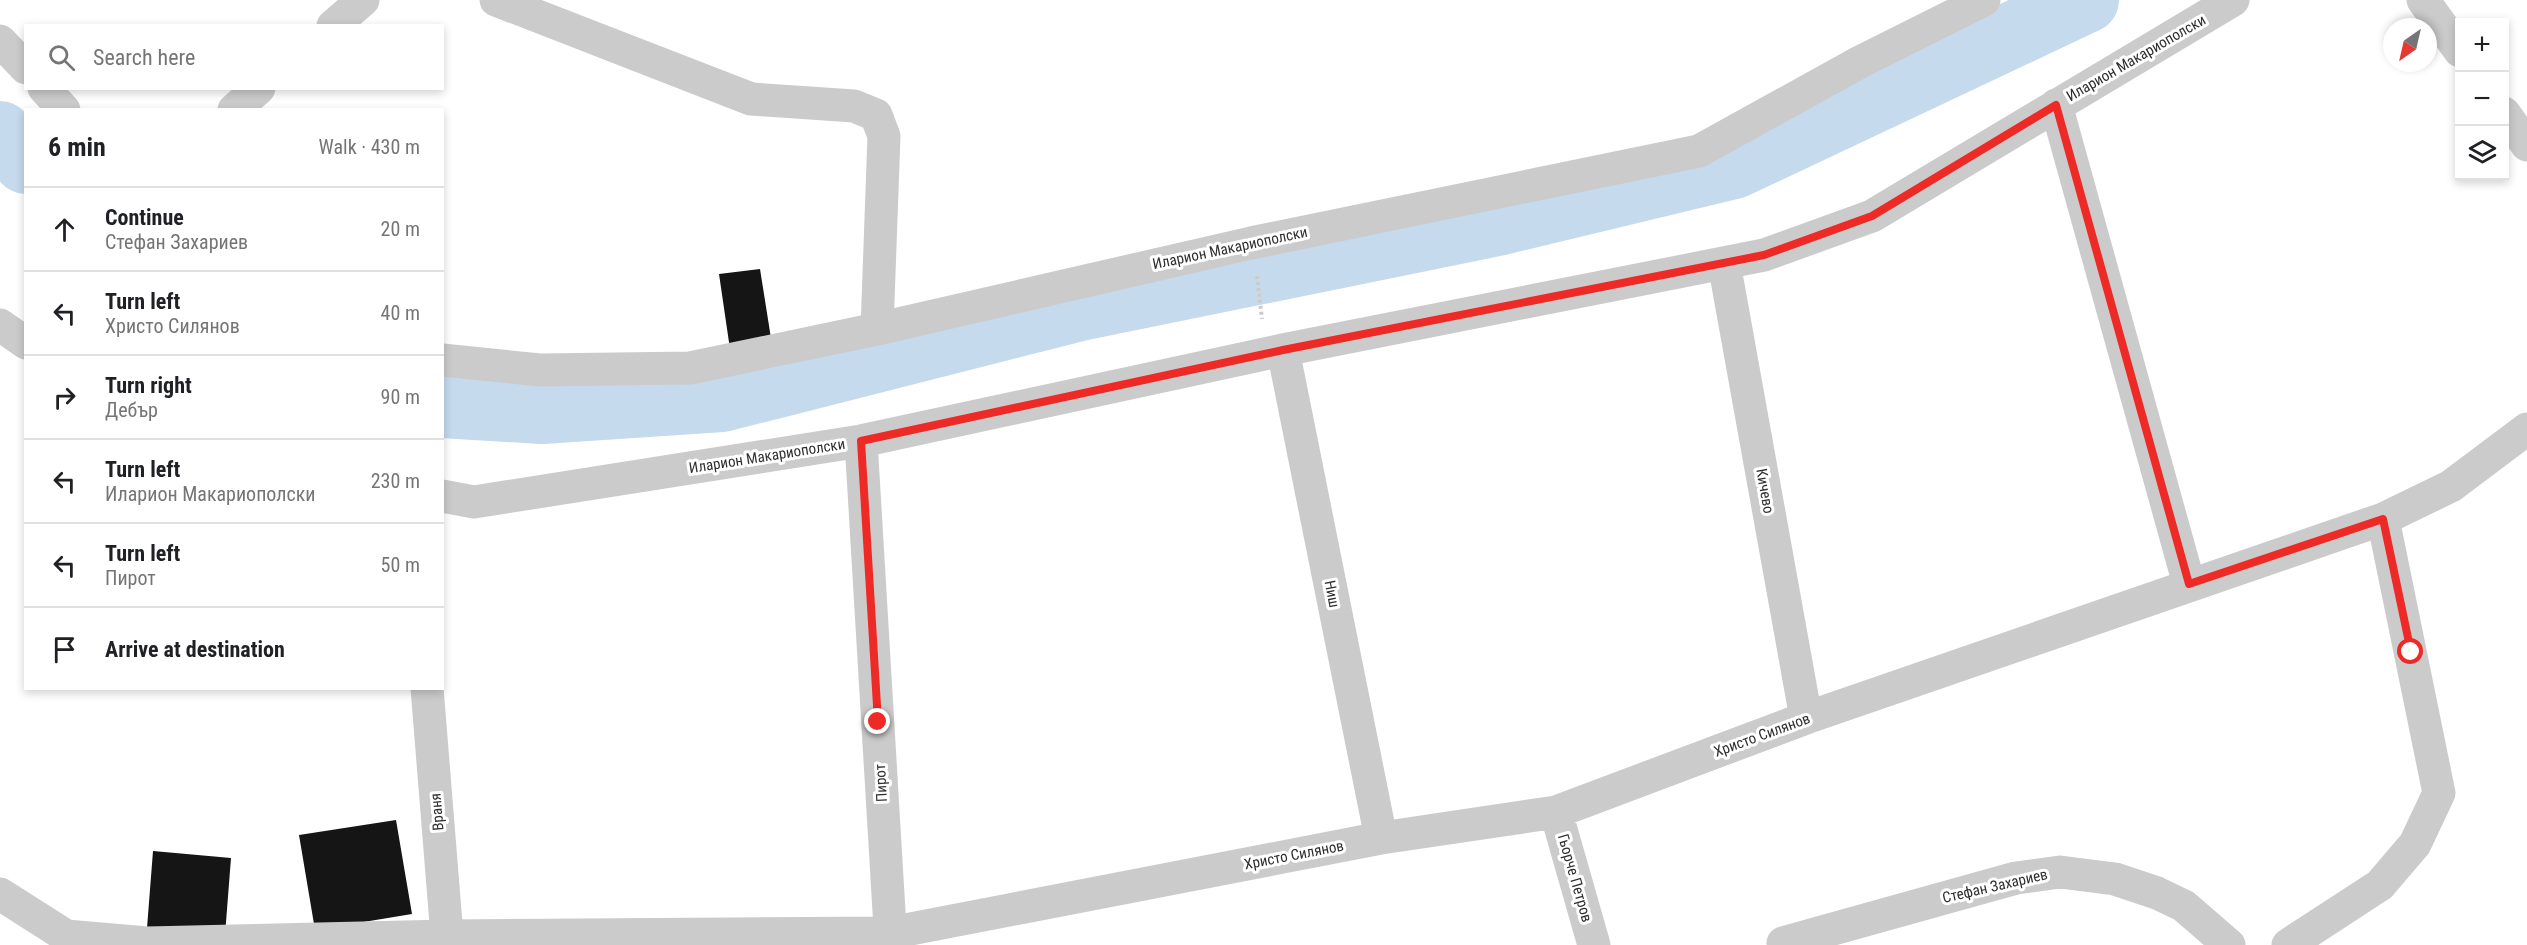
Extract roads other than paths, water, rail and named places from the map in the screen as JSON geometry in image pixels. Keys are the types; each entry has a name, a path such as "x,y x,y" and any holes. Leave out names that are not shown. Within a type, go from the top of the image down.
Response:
{"street":[{"path":"335,24 363,0"},
{"path":"496,0 751,99 854,106 876,115 885,136 877,329"},
{"name":"Иларион Макариополски","path":"444,360 540,369 690,368 877,329 1251,243 1699,151 1860,62 1984,0"},
{"name":"Иларион Макариополски","path":"444,496 474,502 861,441 1283,350 1764,255 1872,216 2233,0"},
{"path":"2423,0 2455,44"},
{"path":"0,41 24,66"},
{"path":"46,90 62,108"},
{"path":"236,108 257,90"},
{"path":"2056,105 2189,584"},
{"path":"2509,119 2527,145"},
{"name":"Кичево","path":"1724,263 1806,718"},
{"path":"0,325 24,342"},
{"name":"Ниш","path":"1283,350 1381,838"},
{"name":"Христо Силянов","path":"0,894 66,941 147,943 447,936 890,939 1381,838 1556,812 1806,718 2189,584 2383,519 2451,486 2527,429"},
{"name":"Пирот","path":"861,441 890,939"},
{"path":"2288,945 2380,885 2415,844 2439,793 2383,519"},
{"name":"Враня","path":"427,690 447,936"},
{"name":"Гьорче Петров","path":"1556,812 1594,945"},
{"name":"Стефан Захариев","path":"1783,943 2016,878 2060,872 2115,879 2157,892 2184,906 2229,945"}],"waterway":[{"path":"444,405 542,411 722,399 1080,308 1493,224 1734,166 2086,0"},
{"path":"0,134 24,159"}]}
